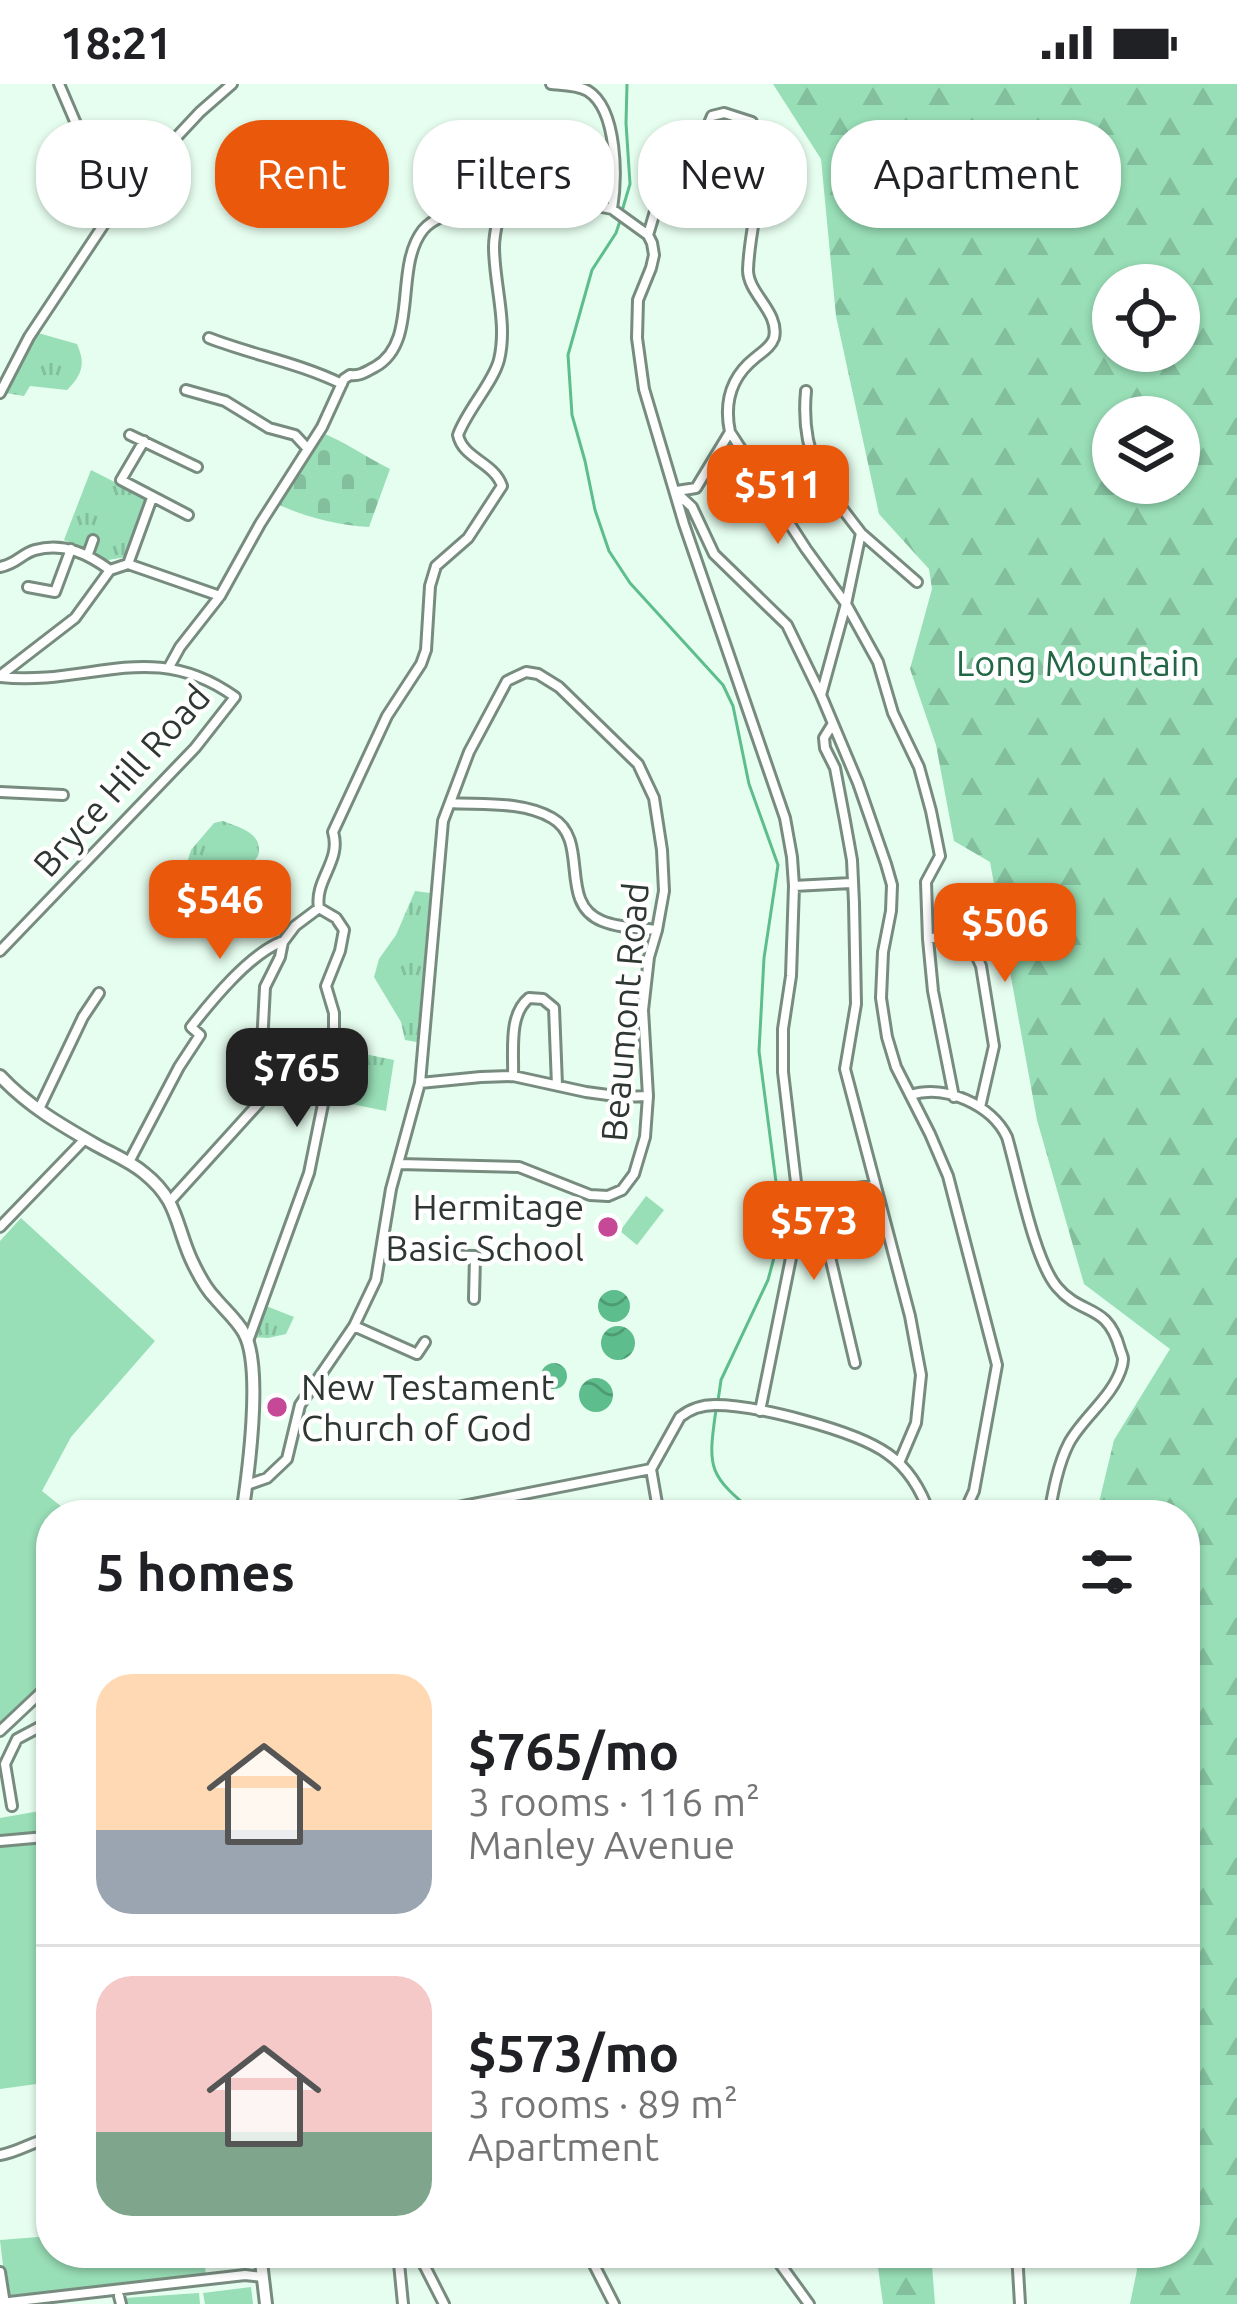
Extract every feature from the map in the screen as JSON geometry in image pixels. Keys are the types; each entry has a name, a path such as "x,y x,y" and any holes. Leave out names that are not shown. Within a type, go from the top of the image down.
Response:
{"street":[{"path":"59,84 74,120"},
{"path":"191,122 232,84"},
{"path":"550,84 586,90 598,100 607,115 615,211 648,235"},
{"path":"760,1411 793,1248 797,1191 783,1072 793,857 785,818 684,524 644,388 637,338 638,300 655,255 648,235 656,208 698,152 712,116 724,113 752,122 760,147 761,182 748,275 774,325 770,345 745,366 731,389 726,413 730,432 846,604 878,662 893,713 919,767 940,856 926,883 928,939 954,1097"},
{"path":"0,393 29,338 102,228"},
{"path":"0,677 51,678 129,665 169,667 220,596 347,376 359,376 387,360 399,340 409,269 424,228"},
{"path":"320,908 319,889 334,858 333,832 387,716 426,650 436,566 468,538 502,486 497,473 461,447 458,435 500,356 497,228"},
{"path":"208,338 288,361 342,384"},
{"path":"186,390 225,401 269,428 296,435 308,449"},
{"path":"806,392 804,428 811,459 861,533 917,583"},
{"path":"676,491 696,488 730,432"},
{"path":"130,435 197,467"},
{"path":"144,441 121,480 188,515"},
{"path":"676,491 692,507 713,554 787,625 858,783 892,885 881,998 887,1037 896,1067 948,1176 997,1365 970,1500"},
{"path":"128,564 152,498"},
{"path":"821,694 861,533"},
{"path":"88,554 93,541"},
{"path":"0,567 15,565 36,550 71,549 88,554 110,570"},
{"path":"28,587 55,592 71,549"},
{"path":"0,677 75,618 110,570 128,564 220,596"},
{"name":"Bryce Hill Road","path":"0,951 195,748 235,700 215,685 169,667"},
{"name":"Beaumont Road","path":"399,1164 519,1167 590,1195 608,1196 622,1190 634,1174 645,1137 648,1096 643,1010 664,891 654,798 638,764 559,687 538,674 518,674 498,696 450,803"},
{"path":"832,725 824,738 825,748 835,768 845,821 854,903 856,1004 844,1069 910,1316 921,1375 916,1423 899,1463"},
{"path":"0,792 63,795"},
{"path":"247,1485 267,1478 287,1460 300,1405 354,1326 376,1280 392,1189 420,1083 437,867 450,803 526,808 555,819 566,828 572,844 578,896 585,910 598,920 657,930"},
{"path":"794,886 851,884"},
{"path":"129,1162 200,1035 191,1027 256,958 320,908"},
{"path":"248,1341 310,1173 334,1050 334,1013 326,986 344,930 320,908"},
{"path":"928,939 968,937 981,966 994,1046 980,1107"},
{"path":"171,1200 259,1102 265,988 283,941"},
{"path":"38,1110 99,993"},
{"path":"512,1076 518,1006 529,998 543,999 554,1008 557,1085"},
{"path":"0,1076 38,1110 129,1162 171,1200 208,1291 248,1341 252,1447 244,1500"},
{"path":"420,1083 512,1076 622,1097 648,1096"},
{"path":"911,1095 954,1097 980,1107 998,1121 1007,1137 1046,1271 1061,1292 1112,1324 1124,1360 1118,1376 1069,1443 1052,1500"},
{"path":"0,1227 85,1139"},
{"path":"797,1191 874,1186"},
{"path":"815,1193 855,1363"},
{"path":"381,1254 475,1256 474,1299"},
{"path":"354,1326 417,1354 425,1342"},
{"path":"656,1500 651,1469 680,1417 717,1405 760,1411 853,1437 884,1451 899,1463 925,1500"},
{"path":"493,1500 651,1469"},
{"path":"0,1731 36,1697"},
{"path":"12,1807 3,1764 17,1739 36,1729"},
{"path":"0,1841 36,1838"},
{"path":"0,2155 36,2141"},
{"path":"262,2268 266,2304"},
{"path":"399,2268 403,2304"},
{"path":"425,2268 443,2304"},
{"path":"596,2268 614,2304"},
{"path":"783,2268 809,2304"},
{"path":"1018,2268 1020,2304"},
{"path":"0,2272 3,2303 263,2277"}],"green space":[{"name":"Long Mountain","path":"773,84 1237,84 1237,2304 1130,2304 1137,2268 1200,2268 1200,1500 1100,1500 1114,1440 1170,1349 1084,1284 1037,1120 990,862 954,841 936,745 910,669 932,589 929,569 879,514 836,316 821,159 807,137 807,120 796,120"},
{"path":"38,333 77,344 82,363 79,374 67,390 30,386 24,396 6,393 8,384"},
{"path":"320,432 390,469 369,527 322,520 277,504"},
{"path":"91,470 148,499 126,557 108,560 64,540"},
{"path":"223,821 249,832 259,848 232,890 188,860 214,823"},
{"path":"415,891 430,893 417,1042 405,1040 401,1022 374,977"},
{"path":"340,1049 394,1060 386,1111 331,1100"},
{"path":"646,1196 664,1210 637,1245 620,1231"},
{"path":"21,1218 155,1341 71,1437 42,1491 53,1500 36,1500 36,1688 0,1724 0,1241"},
{"path":"261,1304 294,1317 286,1334 252,1337"},
{"path":"36,1812 36,2084 0,2089 0,1818"},
{"path":"36,2237 36,2268 205,2268 206,2275 7,2299 0,2240"},
{"path":"878,2268 932,2268 935,2304 883,2304"},
{"path":"251,2287 253,2304 205,2304 203,2293"},
{"path":"199,2293 200,2304 126,2304 125,2298"}],"water":[{"path":"614,1290 625,1295 630,1306 625,1317 614,1322 603,1317 598,1306 603,1295"},
{"path":"618,1326 630,1331 635,1343 630,1355 618,1360 606,1355 601,1343 606,1331"},
{"path":"554,1363 567,1376 554,1389 541,1376"},
{"path":"596,1378 608,1383 613,1395 608,1407 596,1412 584,1407 579,1395 584,1383"}],"waterway":[{"path":"622,211 630,184 627,84"},
{"path":"620,221 592,270 568,355 572,415 595,510 609,551 630,583 723,685 733,706 749,784 778,865 764,958 759,1051 780,1213 776,1250 768,1280 721,1380 718,1401"},
{"path":"716,1410 712,1459 721,1480 740,1500"}],"place":[{"name":"Hermitage Basic School","path":"608,1227"},
{"name":"New Testament Church of God","path":"277,1407"}]}
